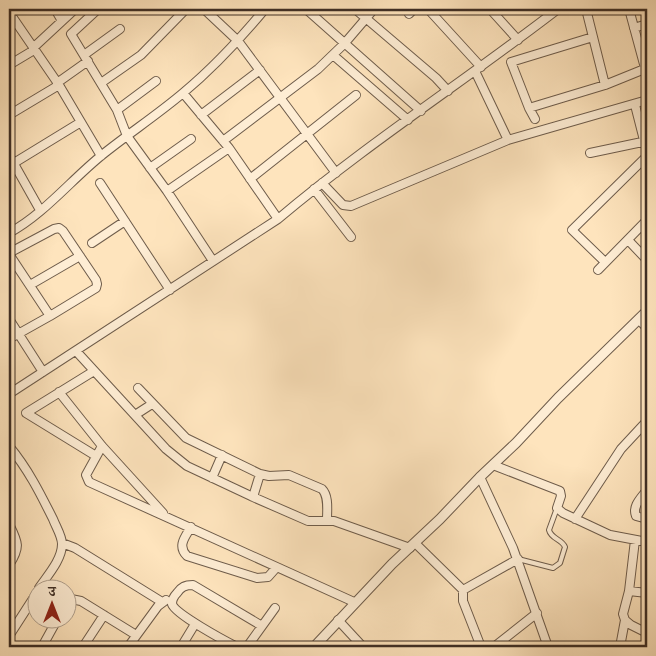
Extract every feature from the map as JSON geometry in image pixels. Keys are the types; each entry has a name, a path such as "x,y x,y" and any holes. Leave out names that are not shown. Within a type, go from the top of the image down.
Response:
{"street":[{"path":"55,9 62,21"},
{"path":"9,65 33,49 75,9"},
{"path":"98,9 72,34 117,110 127,136 167,191 213,261"},
{"path":"101,83 141,55 186,9"},
{"path":"204,9 238,41 336,173"},
{"path":"9,234 40,210 101,156 183,93 238,41 265,9"},
{"path":"306,9 421,111"},
{"path":"355,9 436,78 448,91"},
{"path":"223,141 318,69 344,44 374,9"},
{"path":"428,9 478,69 508,140"},
{"path":"490,9 518,40"},
{"path":"586,9 604,85"},
{"path":"529,108 604,85 646,68 629,9"},
{"path":"9,394 278,219 322,183 518,40 553,10"},
{"path":"9,13 58,84 101,156"},
{"path":"634,28 647,24"},
{"path":"9,115 58,84 120,29"},
{"path":"535,119 511,62 593,37"},
{"path":"333,55 408,120"},
{"path":"201,115 260,70"},
{"path":"117,110 156,81"},
{"path":"183,93 229,148 278,219"},
{"path":"250,179 356,95"},
{"path":"322,183 343,205 351,206 508,140 647,100"},
{"path":"635,105 646,141 647,152"},
{"path":"14,163 81,122"},
{"path":"150,168 191,139"},
{"path":"590,152 646,141"},
{"path":"167,191 229,148"},
{"path":"9,155 40,210"},
{"path":"605,262 572,230 647,156"},
{"path":"100,183 170,290"},
{"path":"314,189 351,237"},
{"path":"598,270 647,220"},
{"path":"92,243 125,221"},
{"path":"9,339 50,316 97,287 96,280 63,231 59,228 9,253 50,316"},
{"path":"628,240 647,260"},
{"path":"30,285 80,256"},
{"path":"314,647 354,602 647,311"},
{"path":"9,319 43,372"},
{"path":"639,320 647,328"},
{"path":"76,351 172,455 187,466 308,521 328,520 412,545 463,590 463,601 481,647"},
{"path":"94,371 26,413 96,456"},
{"path":"138,388 186,438 260,474 269,476 289,475 322,489 326,497 328,520"},
{"path":"59,392 102,446 168,518"},
{"path":"135,416 152,404"},
{"path":"575,518 621,449 646,426"},
{"path":"9,446 35,482 60,533 62,543 59,556 45,578"},
{"path":"102,446 86,475 89,482 354,602"},
{"path":"212,478 222,455"},
{"path":"493,465 560,491 561,496 557,508 563,513 603,532 647,542"},
{"path":"253,497 260,474"},
{"path":"480,476 518,559 548,647"},
{"path":"647,490 634,511 636,516 647,519"},
{"path":"9,524 17,543 17,548 15,556 9,565"},
{"path":"191,527 181,547 187,556 258,578 268,576 276,568"},
{"path":"635,540 629,591 623,614 625,620 630,625 647,633"},
{"path":"62,543 75,548 162,602"},
{"path":"463,590 518,559"},
{"path":"237,647 196,624 175,608 172,604 173,598 181,588 186,585 193,585 262,626"},
{"path":"629,591 647,593"},
{"path":"128,647 162,602 173,598"},
{"path":"78,600 136,635"},
{"path":"9,636 28,606"},
{"path":"247,647 274,608"},
{"path":"494,647 537,613"},
{"path":"83,647 104,615"},
{"path":"338,620 363,647"},
{"path":"620,647 625,620"},
{"path":"181,647 196,624"},
{"path":"42,647 52,628"}],"lane":[{"path":"518,559 553,568 560,563 565,547 562,542 552,536 549,530 557,508"}]}
